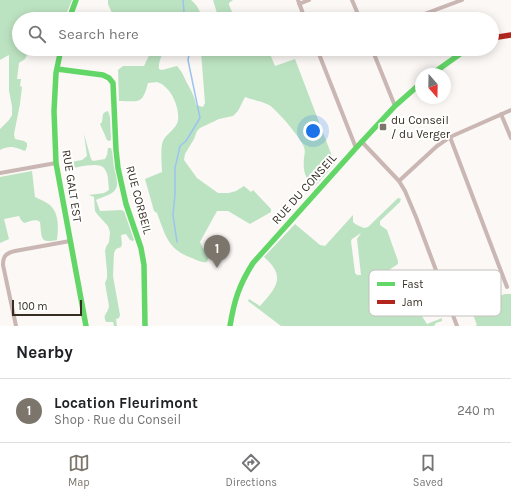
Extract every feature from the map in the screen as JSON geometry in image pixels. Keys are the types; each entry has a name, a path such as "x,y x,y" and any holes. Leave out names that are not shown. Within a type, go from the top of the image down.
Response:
{"street":[{"path":"72,12 76,0"},
{"path":"302,12 298,2 309,0"},
{"path":"352,0 357,12"},
{"path":"430,12 462,0"},
{"path":"499,37 511,35"},
{"name":"RUE GALT EST","path":"60,56 57,69 54,111 56,163 86,326"},
{"path":"320,56 356,148"},
{"path":"375,56 395,106"},
{"path":"440,68 457,56"},
{"name":"RUE CORBEIL","path":"57,69 104,75 111,80 114,88 118,168 123,192 143,258 145,326"},
{"name":"RUE DU CONSEIL","path":"230,326 233,304 237,290 247,271 356,148 395,106 415,88"},
{"path":"399,181 432,150 450,137 511,110"},
{"path":"501,114 511,138"},
{"path":"450,137 501,270"},
{"path":"362,142 399,181 409,198 436,270"},
{"path":"0,173 56,163"},
{"path":"16,326 3,265 5,256 10,252 70,241"},
{"path":"501,271 507,287"},
{"path":"453,316 457,326"}],"green space":[{"path":"0,0 72,0 67,12 12,12 12,56 26,56 19,63 17,79 21,79 20,86 22,87 14,134 15,139 27,143 25,151 12,147 7,147 0,150 0,129 12,115 12,106 9,91 9,55 0,60"},
{"path":"108,0 191,0 200,12 112,12"},
{"path":"213,0 233,0 229,3 232,12 217,12"},
{"path":"149,56 162,56 159,69 162,70 177,66 182,72 193,94 196,105 203,107 205,103 201,56 271,56 275,66 295,59 335,164 315,186 306,177 304,170 304,147 294,131 269,105 245,97 238,111 233,116 219,119 197,131 185,154 184,160 197,178 218,193 229,193 244,186 251,192 253,190 271,209 271,212 250,224 228,211 217,211 200,242 209,254 207,262 199,261 184,255 169,242 157,213 154,211 145,179 162,172 162,144 164,138 175,127 178,121 178,110 174,98 162,84 156,82 148,83 144,95 139,100 119,101 118,70 123,66 144,66"},
{"path":"108,111 110,117 111,140 109,141 107,140 100,124 102,122 103,114"},
{"path":"84,134 91,159 93,161 105,159 108,148 111,148 117,179 117,187 110,194 96,200 100,211 124,211 134,240 130,240 126,234 121,235 121,247 116,249 114,253 113,276 120,315 119,318 116,319 117,326 114,326 113,322 106,322 105,317 109,306 105,283 107,271 105,251 109,242 110,232 108,226 95,211 94,197 89,195 104,193 109,190 107,173 104,168 97,165 67,169 63,166 65,163 82,160 87,156"},
{"path":"32,171 35,197 51,206 56,214 58,224 57,240 44,240 42,238 40,222 34,220 24,223 19,216 4,219 9,239 0,243 0,177"},
{"path":"398,198 401,199 400,202 380,221 380,225 387,230 398,264 389,270 369,270 369,316 422,316 427,324 442,318 442,321 436,323 434,326 281,326 248,301 249,299 260,306 271,294 277,282 277,277 271,264 264,257 295,224 320,245 325,246 353,215 353,222 364,228 368,227","holes":["361,233 357,239 361,275 357,275 355,273 351,241"]},
{"path":"511,294 511,326 475,326 477,325 474,316 501,316 501,295"}],"waterway":[{"path":"183,0 184,12"},
{"path":"177,242 173,215 175,168 180,146 186,141 200,118 188,60 189,56"}],"traffic: fast":[{"path":"72,12 76,0"},
{"path":"60,56 56,73 54,111 56,163 86,326"},
{"path":"440,68 457,56"},
{"path":"57,69 103,75 109,78 113,83 118,168 126,204 141,248 144,265 145,326"},
{"path":"230,326 238,293 253,263 356,148 395,106 415,88"}],"traffic: jam":[{"path":"499,37 511,35"}],"place":[{"name":"du Conseil / du Verger","path":"383,127"},
{"name":"Location Fleurimont","path":"217,268"}]}
